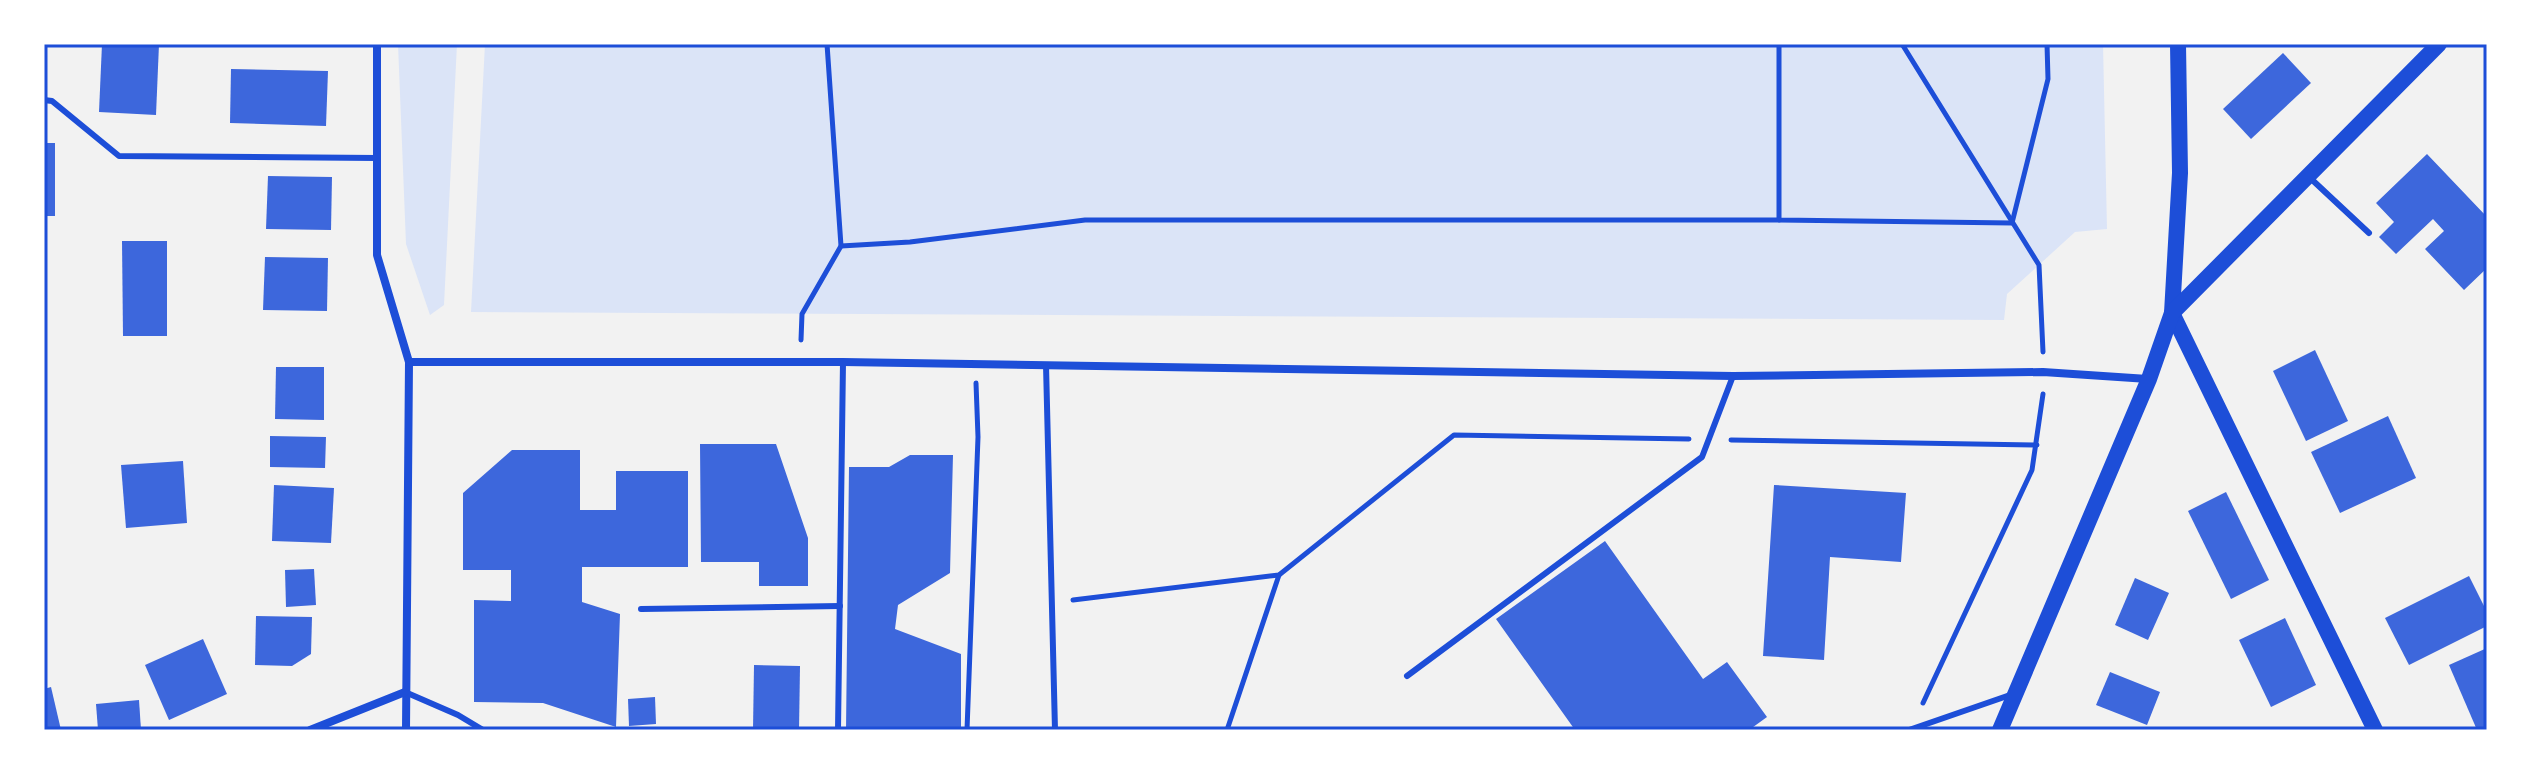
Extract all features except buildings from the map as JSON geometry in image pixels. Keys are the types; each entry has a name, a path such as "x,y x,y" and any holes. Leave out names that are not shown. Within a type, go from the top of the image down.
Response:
{"main road":[{"path":"2000,730 2149,379 2172,313 2180,173 2178,44"},
{"path":"2172,313 2439,44"},
{"path":"2172,313 2375,730"}],"street":[{"path":"377,44 377,255 409,362 406,730"},
{"path":"409,362 843,362 1733,376 2043,372 2149,379"},
{"path":"310,730 405,692"}],"lane":[{"path":"44,100 52,101 119,156 377,158"},
{"path":"2308,176 2369,233"},
{"path":"838,730 843,362"},
{"path":"1046,365 1055,730"},
{"path":"1407,676 1702,457 1733,376"},
{"path":"641,609 840,606"},
{"path":"405,692 458,715 483,730"},
{"path":"1909,729 2016,693"}],"path":[{"path":"799,362 802,314 841,246 827,44"},
{"path":"1779,44 1779,220"},
{"path":"1902,44 2039,265 2043,372 2043,404 2032,470 1909,729"},
{"path":"2012,223 2048,79 2047,44"},
{"path":"841,246 910,242 1085,220 2012,223"},
{"path":"967,730 978,437 976,364"},
{"path":"1052,602 1279,575 1454,435 2037,445"},
{"path":"1227,730 1279,575"}],"shaded area":[{"path":"398,44 457,44 444,305 430,315 406,244"},
{"path":"485,44 2103,44 2107,229 2075,232 2007,294 2004,320 471,312"}]}
